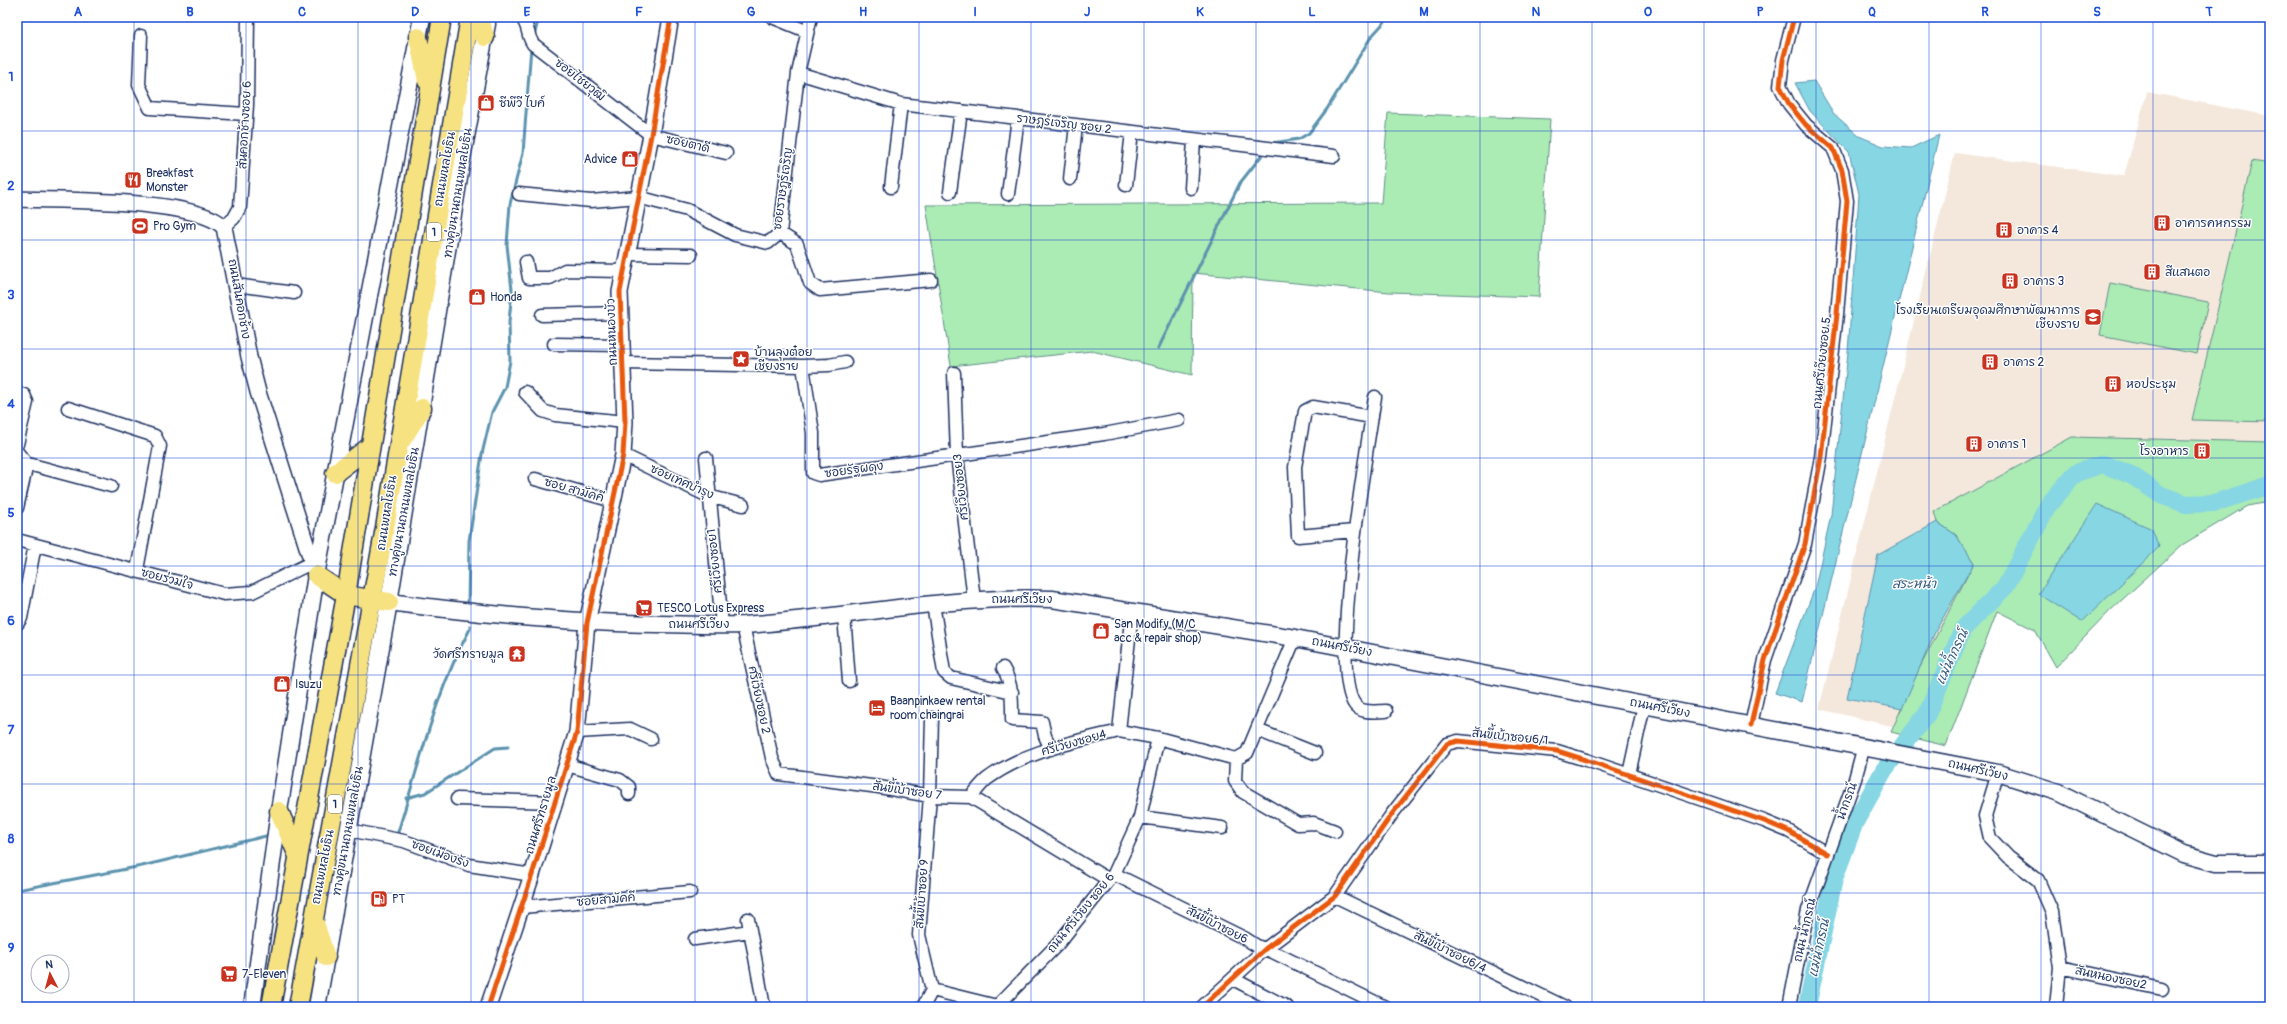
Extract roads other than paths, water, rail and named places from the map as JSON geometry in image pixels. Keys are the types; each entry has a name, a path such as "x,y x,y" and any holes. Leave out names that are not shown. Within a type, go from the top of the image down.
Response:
{"main road":[{"path":"252,1007 315,568 335,473 422,17"},
{"path":"271,1007 346,595 369,447 442,17"},
{"name":"ถนนพหลโยธิน","path":"298,1007 336,795 381,601 398,448 470,17"},
{"path":"480,17 485,37"},
{"name":"ทางคู่ขนานถนนพหลโยธิน","path":"317,1007 349,830 381,601 422,408 488,17"},
{"path":"418,38 429,90"},
{"path":"398,448 422,408"},
{"path":"335,473 369,447"},
{"path":"315,568 346,595 381,601"},
{"name":"ถนนศรีเวียง","path":"381,601 483,615 587,623 743,625 974,600 1018,597 1052,599 1295,638 1864,746 1998,773 2058,792 2184,854 2216,863 2270,863"},
{"path":"310,791 336,795"},
{"path":"279,811 298,856"},
{"path":"314,917 326,957"}],"street":[{"name":"สันคอกช้างซอย 6","path":"224,227 234,218 240,207 246,114 248,17"},
{"name":"ซอยไชยวุฒิ","path":"521,17 528,25 529,38 533,44 651,135"},
{"name":"ถนนหนองบัว","path":"587,623 623,455 625,422 620,313 624,271 651,135 670,17"},
{"path":"772,17 806,31"},
{"name":"ซอยราษฎร์เจริญ","path":"638,197 687,210 735,235 768,243 780,233 798,73 806,31 811,17"},
{"name":"ถนนศรีเวียงซอย 5","path":"1751,725 1765,660 1805,544 1821,457 1837,314 1847,201 1842,170 1833,148 1806,125 1789,104 1780,86 1783,60 1794,17"},
{"path":"141,36 139,85 150,108 246,114"},
{"name":"ราษฎร์เจริญ ซอย 2","path":"798,73 901,104 1334,156"},
{"path":"891,187 901,104"},
{"path":"950,192 961,111"},
{"path":"1008,194 1018,118"},
{"path":"1070,179 1076,125"},
{"path":"1126,185 1132,132"},
{"name":"ซอยตาดี","path":"651,135 726,153"},
{"path":"1190,188 1194,140"},
{"path":"519,194 591,201 638,197"},
{"path":"17,199 148,204 203,214 216,219 224,227"},
{"name":"ถนนสันคอกช้าง","path":"224,227 249,357 258,392 315,568"},
{"path":"780,233 797,244 810,283 820,290 931,280"},
{"path":"627,254 691,255"},
{"path":"526,262 529,278 550,278 565,270 624,271"},
{"path":"236,285 294,293"},
{"path":"542,315 620,313"},
{"path":"554,344 622,345"},
{"path":"622,363 803,366 829,365 845,362"},
{"name":"ซอยรัฐผดุง","path":"803,366 813,433 813,472 819,475 1104,434 1179,420"},
{"name":"ศรีเวียงซอย3","path":"954,373 957,455 974,600"},
{"path":"525,392 543,411 555,415 625,422"},
{"path":"17,393 24,396 27,402 17,444"},
{"path":"1375,397 1354,531 1346,648 1348,686 1355,705 1363,711 1386,711"},
{"path":"1354,531 1298,536 1295,467 1305,411 1313,407 1372,417"},
{"path":"68,408 155,436 160,446 137,570"},
{"path":"17,452 22,462 17,508"},
{"name":"ซอยเทศบำรุง","path":"623,455 708,496 743,505"},
{"name":"ศรีเวียงซอย1","path":"706,458 708,496 722,625"},
{"path":"22,462 111,486"},
{"name":"ซอย สามัคคี","path":"535,478 613,501"},
{"name":"ซอยร่วมใจ","path":"17,540 137,570 224,594 252,592 315,568"},
{"path":"17,624 21,618 35,545"},
{"path":"933,604 944,672 952,678 1012,692"},
{"name":"ศรีเวียงซอย4","path":"970,797 986,780 1020,759 1119,731 1132,611"},
{"path":"844,615 849,681"},
{"name":"ถนนศรีทรายมูล","path":"488,1007 522,908 577,732 587,623"},
{"name":"ศรีเวียงซอย 2","path":"743,625 772,758 780,774"},
{"path":"1119,731 1158,738 1236,760 1247,753 1295,638"},
{"path":"1003,668 1010,679 1012,692 1012,720 1042,722 1044,736 1051,749"},
{"path":"1629,774 1644,704"},
{"name":"สันขี้เบ้าซอย 9","path":"932,718 930,796 920,935 932,990"},
{"path":"577,732 630,729 651,739"},
{"path":"1257,730 1315,753"},
{"name":"ถนน ศรีเวียง ซอย 6","path":"1000,1006 1057,945 1112,877 1140,816 1158,738"},
{"name":"สันขี้เบ้าซอย6/1","path":"1202,1007 1265,949 1335,896 1392,814 1447,744 1458,741 1557,751 1629,774 1788,831 1828,854"},
{"name":"น้ำกรณ์","path":"1828,854 1856,779 1864,746"},
{"path":"1236,760 1236,781 1243,792 1298,824 1314,822 1335,831"},
{"path":"567,765 620,780 628,787 629,794"},
{"path":"1998,773 1985,816 1990,838 2008,857 2038,880 2052,912 2060,967 2056,1007"},
{"name":"สันขี้เบ้าซอย 7","path":"780,774 879,787 930,796 970,797 1112,877"},
{"path":"457,799 555,802"},
{"path":"1140,816 1222,828"},
{"name":"ซอยเมืองรัง","path":"349,830 404,841 469,865 532,876"},
{"name":"ถนน น้ำกรณ์","path":"1789,1007 1808,910 1828,854"},
{"name":"สันขี้เบ้าซอย6","path":"1112,877 1385,1007"},
{"name":"ซอยสามัคคี","path":"522,908 690,892"},
{"name":"สันขี้เบ้าซอย6/4","path":"1335,896 1565,1007"},
{"path":"695,939 749,925 764,1007"},
{"name":"สันหนองซอย2","path":"2060,967 2162,989"},
{"path":"1233,979 1287,1007"},
{"path":"923,1007 932,990 1000,1006"}],"water":[{"path":"1814,81 1834,114 1859,136 1883,146 1911,148 1939,135 1802,702 1775,693 1815,587 1831,515 1848,352 1859,194 1849,152 1810,111 1795,83"},
{"path":"2097,504 2152,529 2159,547 2082,622 2038,594"},
{"name":"สระหน้า","path":"1937,522 1956,535 1974,563 1935,632 1902,709 1847,698 1878,555"}],"waterway":[{"path":"534,36 539,17"},
{"path":"1272,143 1299,139 1309,133 1327,109 1371,37 1389,17"},
{"path":"468,607 469,541 482,454 492,412 505,387 510,361 509,322 512,290 507,245 510,204 523,153 531,47"},
{"path":"1158,349 1240,183 1262,155"},
{"name":"แม่น้ำกรณ์","path":"1807,1007 1834,879 1855,822 1884,770 1927,714 1963,629 2005,587 2049,504 2076,473 2103,464 2131,475 2161,495 2186,504 2214,503 2270,485"},
{"path":"397,835 437,704 470,626"},
{"path":"406,798 425,793 495,748 508,747"},
{"path":"17,890 142,866 270,835"}],"place":[{"name":"ซีพีวี ไบค์","path":"486,103"},
{"name":"Advice","path":"630,159"},
{"name":"Breakfast Monster","path":"133,180"},
{"name":"อาคารคหกรรม","path":"2162,223"},
{"name":"Pro Gym","path":"140,226"},
{"name":"อาคาร 4","path":"2004,230"},
{"name":"สีแสนตอ","path":"2152,272"},
{"name":"อาคาร 3","path":"2010,281"},
{"name":"Honda","path":"477,297"},
{"name":"โรงเรียนเตรียมอุดมศึกษาพัฒนาการ เชียงราย","path":"2093,317"},
{"name":"บ้านลุงต๋อย เชียงราย","path":"741,359"},
{"name":"อาคาร 2","path":"1990,362"},
{"name":"หอประชุม","path":"2113,384"},
{"name":"อาคาร 1","path":"1974,444"},
{"name":"โรงอาหาร","path":"2202,451"},
{"name":"TESCO Lotus Express","path":"644,608"},
{"name":"San Modify (M/C acc & repair shop)","path":"1101,631"},
{"name":"วัดศรีทรายมูล","path":"517,654"},
{"name":"Isuzu","path":"282,684"},
{"name":"Baanpinkaew rental room chaingrai","path":"877,708"},
{"name":"PT","path":"379,899"},
{"name":"7-Eleven","path":"229,974"}]}
